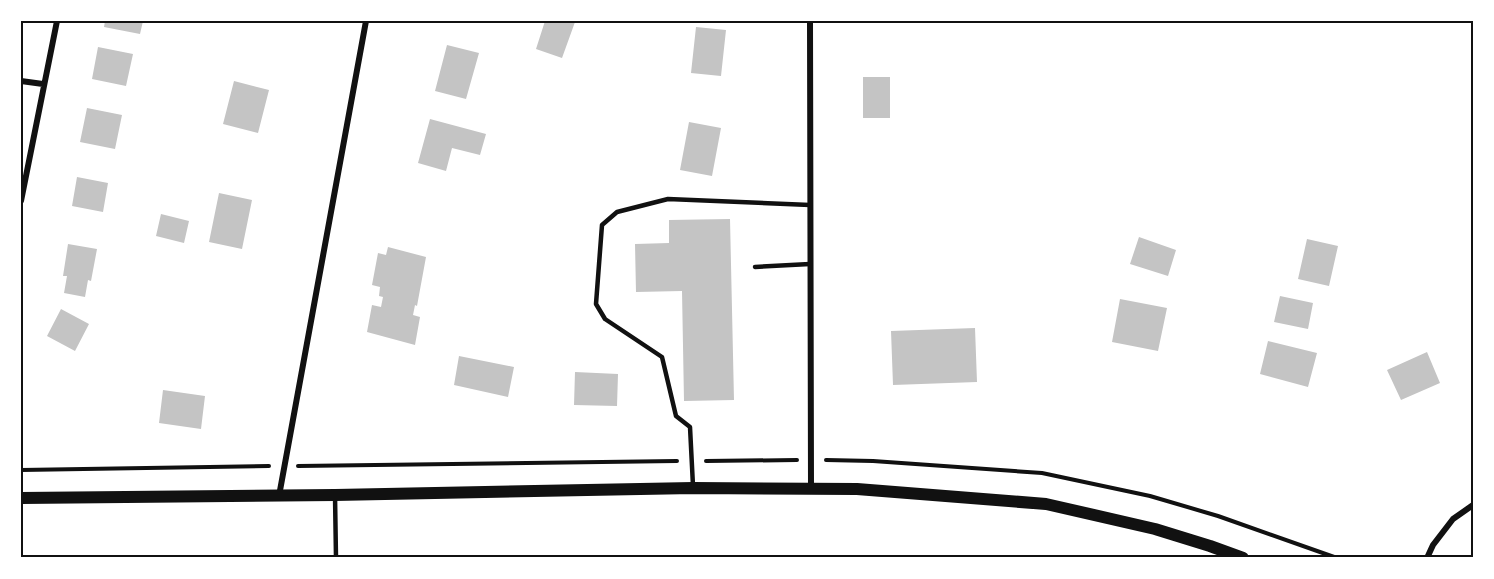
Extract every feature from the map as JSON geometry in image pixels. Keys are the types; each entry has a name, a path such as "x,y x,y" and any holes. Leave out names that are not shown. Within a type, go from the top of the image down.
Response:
{"main road":[{"path":"21,498 279,496 693,488 857,489 1046,504 1155,529 1243,558"}],"street":[{"path":"21,201 57,21"},
{"path":"279,496 366,21"},
{"path":"810,21 811,488"},
{"path":"21,81 43,84"},
{"path":"1427,558 1433,545 1453,519 1473,505"}],"lane":[{"path":"693,488 690,427 676,416 662,357 605,319 596,304 602,225 617,212 668,199 810,205"},
{"path":"755,267 810,264"},
{"path":"335,495 336,558"}],"building":[{"path":"105,21 143,21 140,34 104,27"},
{"path":"545,21 575,22 562,58 536,49"},
{"path":"696,27 726,30 721,76 691,73"},
{"path":"447,45 479,53 466,99 435,91"},
{"path":"98,47 133,54 126,86 92,79"},
{"path":"863,77 890,77 890,118 863,118"},
{"path":"234,81 269,90 258,133 223,124"},
{"path":"87,108 122,115 115,149 80,142"},
{"path":"430,119 486,134 480,155 452,148 446,171 418,163"},
{"path":"689,122 721,128 712,176 680,170"},
{"path":"77,177 108,183 103,212 72,206"},
{"path":"219,193 252,200 242,249 209,242"},
{"path":"161,214 189,221 184,243 156,236"},
{"path":"730,219 734,400 684,401 682,291 636,292 635,244 669,243 669,220"},
{"path":"1139,237 1176,250 1168,276 1130,264"},
{"path":"1307,239 1338,246 1329,286 1298,279"},
{"path":"68,244 97,249 91,281 88,280 85,297 64,293 67,276 63,276"},
{"path":"388,247 426,257 417,306 415,305 413,315 420,317 415,345 367,332 372,305 381,307 383,297 379,296 380,287 372,285 378,253 386,255"},
{"path":"1280,296 1313,303 1308,329 1274,322"},
{"path":"1120,299 1167,308 1158,351 1112,342"},
{"path":"61,309 89,324 75,351 47,336"},
{"path":"975,328 977,382 893,385 891,331"},
{"path":"1268,341 1317,353 1308,387 1260,374"},
{"path":"1427,352 1440,383 1401,400 1387,370"},
{"path":"459,356 514,367 508,397 454,385"},
{"path":"575,372 618,374 617,406 574,405"},
{"path":"163,390 205,396 201,429 159,423"}]}
